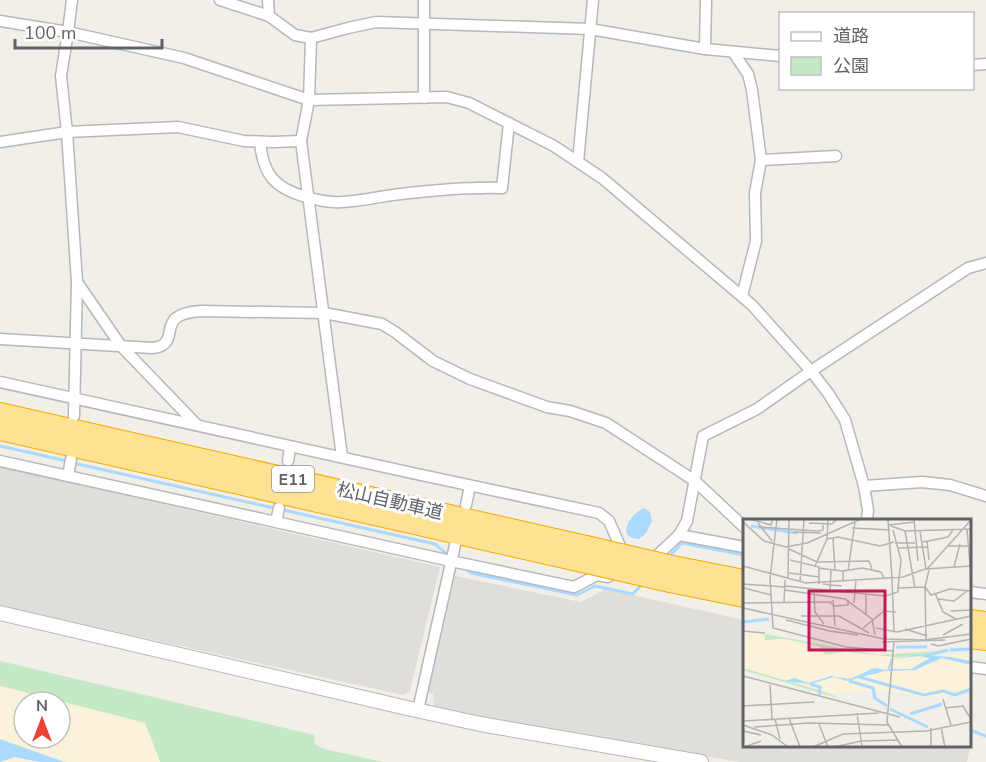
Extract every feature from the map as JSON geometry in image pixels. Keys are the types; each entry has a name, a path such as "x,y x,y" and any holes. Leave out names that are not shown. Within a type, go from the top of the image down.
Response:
{"highway":[{"name":"松山自動車道","path":"0,413 584,554"},
{"name":"松山自動車道","path":"0,429 584,554 672,574 743,597"},
{"name":"松山自動車道","path":"672,574 743,580"},
{"path":"971,620 986,622"},
{"path":"971,638 986,640"}],"street":[{"path":"72,0 61,76 77,282 74,416"},
{"path":"220,0 269,16 295,34 311,38 376,22 590,29 705,49 779,56"},
{"path":"268,0 269,16"},
{"path":"424,0 424,98"},
{"path":"578,162 593,0"},
{"path":"705,49 706,0"},
{"path":"0,21 68,32 184,58 309,100 447,97 469,103 554,146 602,178 752,304 811,371 845,420 864,486 867,519"},
{"path":"311,38 309,100 302,141 342,457"},
{"path":"733,52 748,74 761,160 754,193 756,241 742,296"},
{"path":"260,142 261,156 266,169 281,188 320,201 342,202 441,189 502,188 509,123"},
{"path":"0,142 67,132 178,127 244,141 302,141"},
{"path":"761,160 836,156"},
{"path":"0,461 574,587 597,575 630,582 679,535 687,521 703,436 757,408 968,268 986,263"},
{"path":"77,282 121,346 197,425"},
{"path":"0,339 152,348 162,345 167,339 171,324 176,317 192,312 324,314 382,324 433,360 470,379 547,406 606,423 694,481 743,526"},
{"path":"0,382 599,513 609,521 625,558 642,570"},
{"path":"288,461 290,447"},
{"path":"68,476 71,459"},
{"path":"864,486 922,482 950,485 986,496"},
{"path":"466,505 470,486"},
{"path":"276,522 279,508"},
{"path":"679,535 743,547"},
{"path":"418,710 455,545"},
{"path":"971,592 986,594"},
{"path":"0,613 480,724 701,762"},
{"path":"971,667 986,669"}],"shaded area":[{"path":"0,467 440,567 410,691 403,695 0,606"},
{"path":"455,576 581,602 605,589 743,620 743,747 970,748 967,762 740,762 562,733 434,708 433,694 428,692"}],"green space":[{"path":"0,661 314,735 315,744 324,749 383,762 160,762 145,723 72,704 72,690 16,690 0,686"}],"sand":[{"path":"0,686 16,690 12,690 12,750 72,750 72,704 145,723 160,762 0,762"}],"water":[{"path":"644,508 650,512 652,521 646,533 639,539 632,538 627,534 627,525 634,515"},
{"path":"0,739 12,743 12,750 31,750 65,762 39,762 15,757 0,762"}],"waterway":[{"path":"0,446 67,461"},
{"path":"73,463 435,544 449,556"},
{"path":"669,557 682,543 743,555"},
{"path":"464,568 471,573 577,595 595,586 633,594 643,583"},
{"path":"971,730 986,736"}]}
